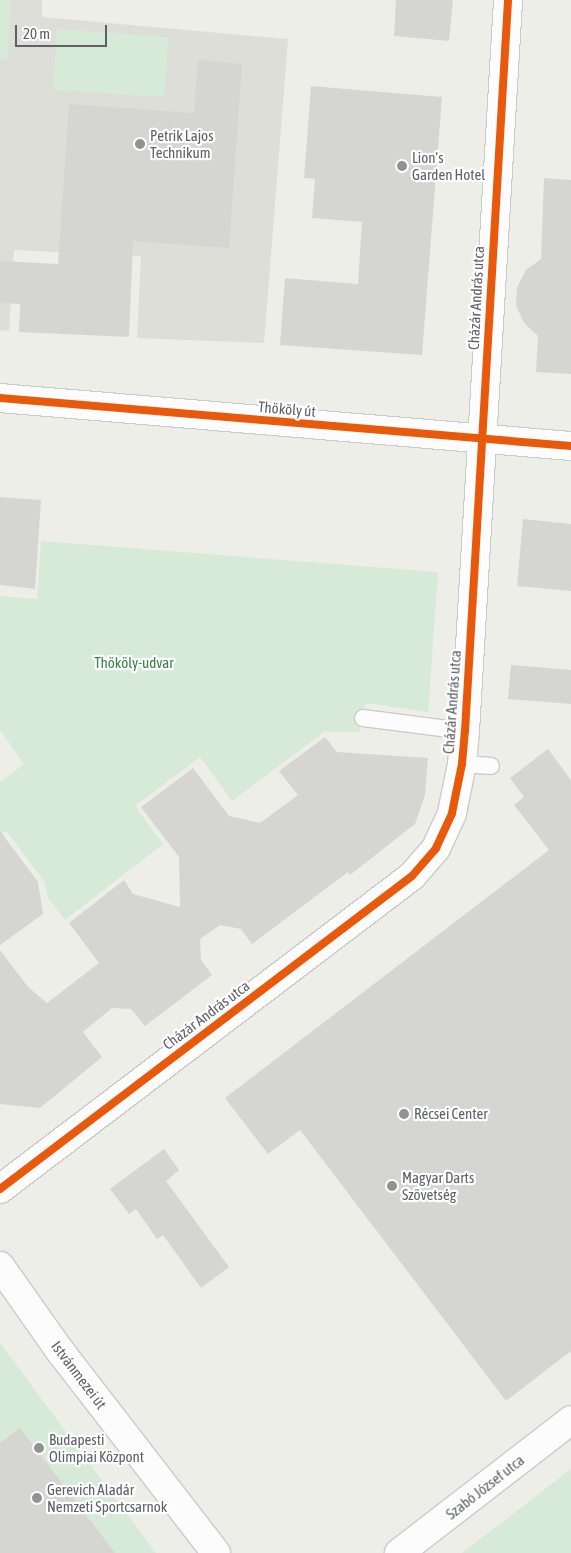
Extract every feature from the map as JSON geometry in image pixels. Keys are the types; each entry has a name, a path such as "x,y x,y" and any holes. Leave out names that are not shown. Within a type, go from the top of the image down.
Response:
{"street":[{"name":"Cházár András utca","path":"0,1189 412,876 440,839 452,812 462,764 465,732 508,0"},
{"name":"Thököly út","path":"0,398 571,446"},
{"name":"Istvánmezei út","path":"0,1266 60,1351 216,1553"},
{"name":"Szabó József utca","path":"398,1553 571,1420"}],"lane":[{"path":"363,718 465,732"},
{"path":"462,764 491,766"}],"shaded area":[{"name":"Petrik Lajos Technikum","path":"0,0 42,0 42,17 288,39 264,343 137,338 141,256 14,250 9,331 0,330"}],"green space":[{"path":"0,0 11,0 7,60 0,59"},
{"path":"57,29 168,37 164,97 53,90"},
{"name":"Thököly-udvar","path":"41,541 438,572 428,712 366,703 359,732 324,732 232,801 200,757 135,806 163,844 65,920 48,898 44,881 6,831 0,835 0,782 24,764 0,730 0,596 37,599"},
{"name":"Budapesti Olimpiai Központ","path":"0,1343 156,1553 0,1553"},
{"path":"571,1469 571,1553 462,1553"}],"building":[{"path":"396,0 453,0 449,41 394,36"},
{"path":"198,60 242,64 229,248 133,241 129,337 19,332 20,304 0,303 0,261 58,264 69,104 194,113"},
{"path":"311,86 442,97 422,355 280,345 285,278 358,284 362,222 312,218 315,179 304,178"},
{"path":"544,178 571,180 571,374 536,372 538,336 524,323 516,306 517,287 526,270 541,259"},
{"path":"0,497 41,500 35,589 0,585"},
{"path":"523,519 571,524 571,591 517,586"},
{"path":"511,665 571,670 571,704 508,699"},
{"path":"325,737 337,752 428,758 425,795 415,824 350,875 348,872 252,944 241,929 220,925 200,939 201,960 212,975 145,1026 131,1009 112,1008 83,1032 102,1057 40,1108 0,1104 0,950 28,987 47,1003 99,963 69,923 124,880 133,894 180,907 179,857 141,807 193,768 229,816 260,823 298,795 279,771"},
{"name":"Récsei Center","path":"548,749 571,780 571,1351 506,1401 300,1130 268,1154 225,1098 549,850 514,805 524,797 510,778"},
{"path":"0,831 38,882 43,914 0,945"},
{"path":"164,1149 179,1170 166,1181 229,1267 201,1288 163,1235 157,1239 136,1209 129,1214 110,1189"},
{"name":"Gerevich Aladár Nemzeti Sportcsarnok","path":"20,1428 115,1553 0,1553 0,1443"}],"cycle path":[{"path":"0,1189 412,876 436,848 452,813 462,764 465,731 508,0"},
{"path":"0,398 571,446"}],"place":[{"name":"Petrik Lajos Technikum","path":"140,144"},
{"name":"Lion’s Garden Hotel","path":"402,166"},
{"name":"Récsei Center","path":"404,1114"},
{"name":"Magyar Darts Szövetség","path":"392,1186"},
{"name":"Budapesti Olimpiai Központ","path":"39,1448"},
{"name":"Gerevich Aladár Nemzeti Sportcsarnok","path":"37,1498"}]}
